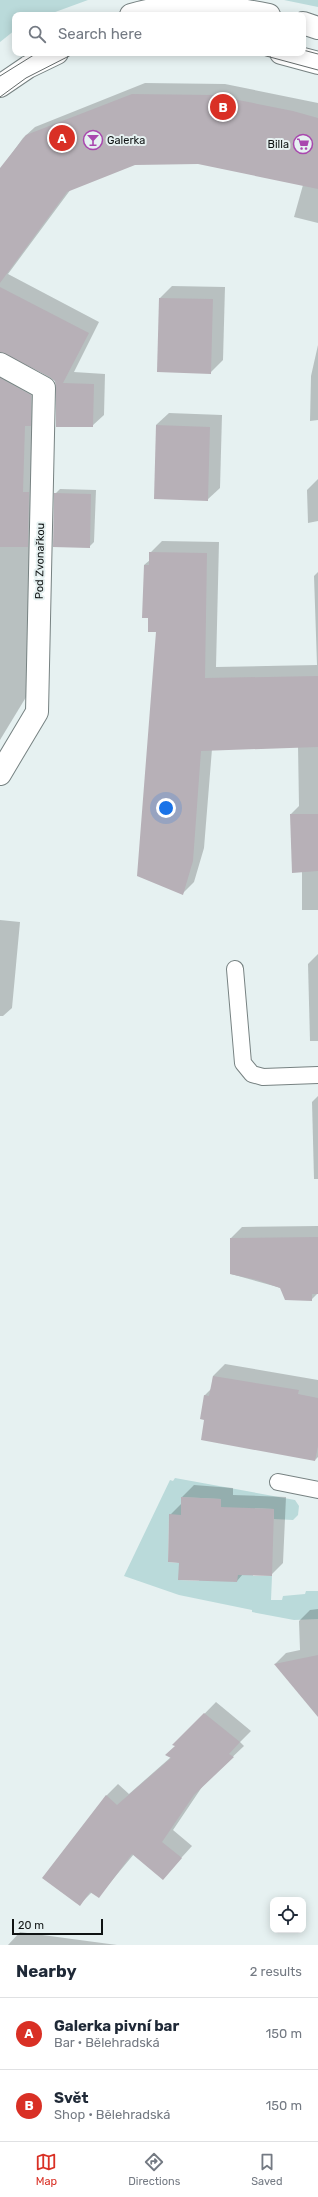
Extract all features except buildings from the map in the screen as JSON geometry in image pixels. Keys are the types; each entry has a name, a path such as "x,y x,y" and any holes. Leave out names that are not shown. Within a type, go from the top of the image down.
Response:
{"street":[{"path":"140,12 173,7 224,9 246,12"},
{"path":"306,25 318,28"},
{"path":"0,86 47,56"},
{"path":"28,67 51,56"},
{"path":"293,56 318,63"},
{"name":"Pod Zvonařkou","path":"0,364 44,388 37,712 0,774"}],"lane":[{"path":"236,970 243,1063 252,1074 264,1077 318,1075"},
{"path":"278,1482 318,1490"}],"shaded area":[{"path":"0,0 88,0 55,12 12,12 12,32 0,42"},
{"path":"284,0 318,0 318,7"},
{"path":"175,1478 295,1500 299,1506 298,1515 293,1520 274,1519 274,1509 255,1508 254,1518 221,1516 221,1499 181,1497 181,1515 169,1515 168,1562 179,1563 179,1580 199,1581 200,1572 253,1566 253,1576 272,1576 271,1600 282,1600 283,1596 305,1594 306,1591 318,1591 318,1619 294,1620 252,1612 252,1610 179,1595 124,1576 170,1480 173,1481"}],"tram line":[{"path":"306,51 318,54"},
{"path":"0,76 32,56"},
{"path":"0,97 26,78 69,56"},
{"path":"266,56 318,70"}],"place":[{"name":"Svět","path":"223,107"},
{"name":"Galerka pivní bar","path":"62,138"},
{"name":"Galerka","path":"93,140"},
{"name":"Billa","path":"303,144"}]}
